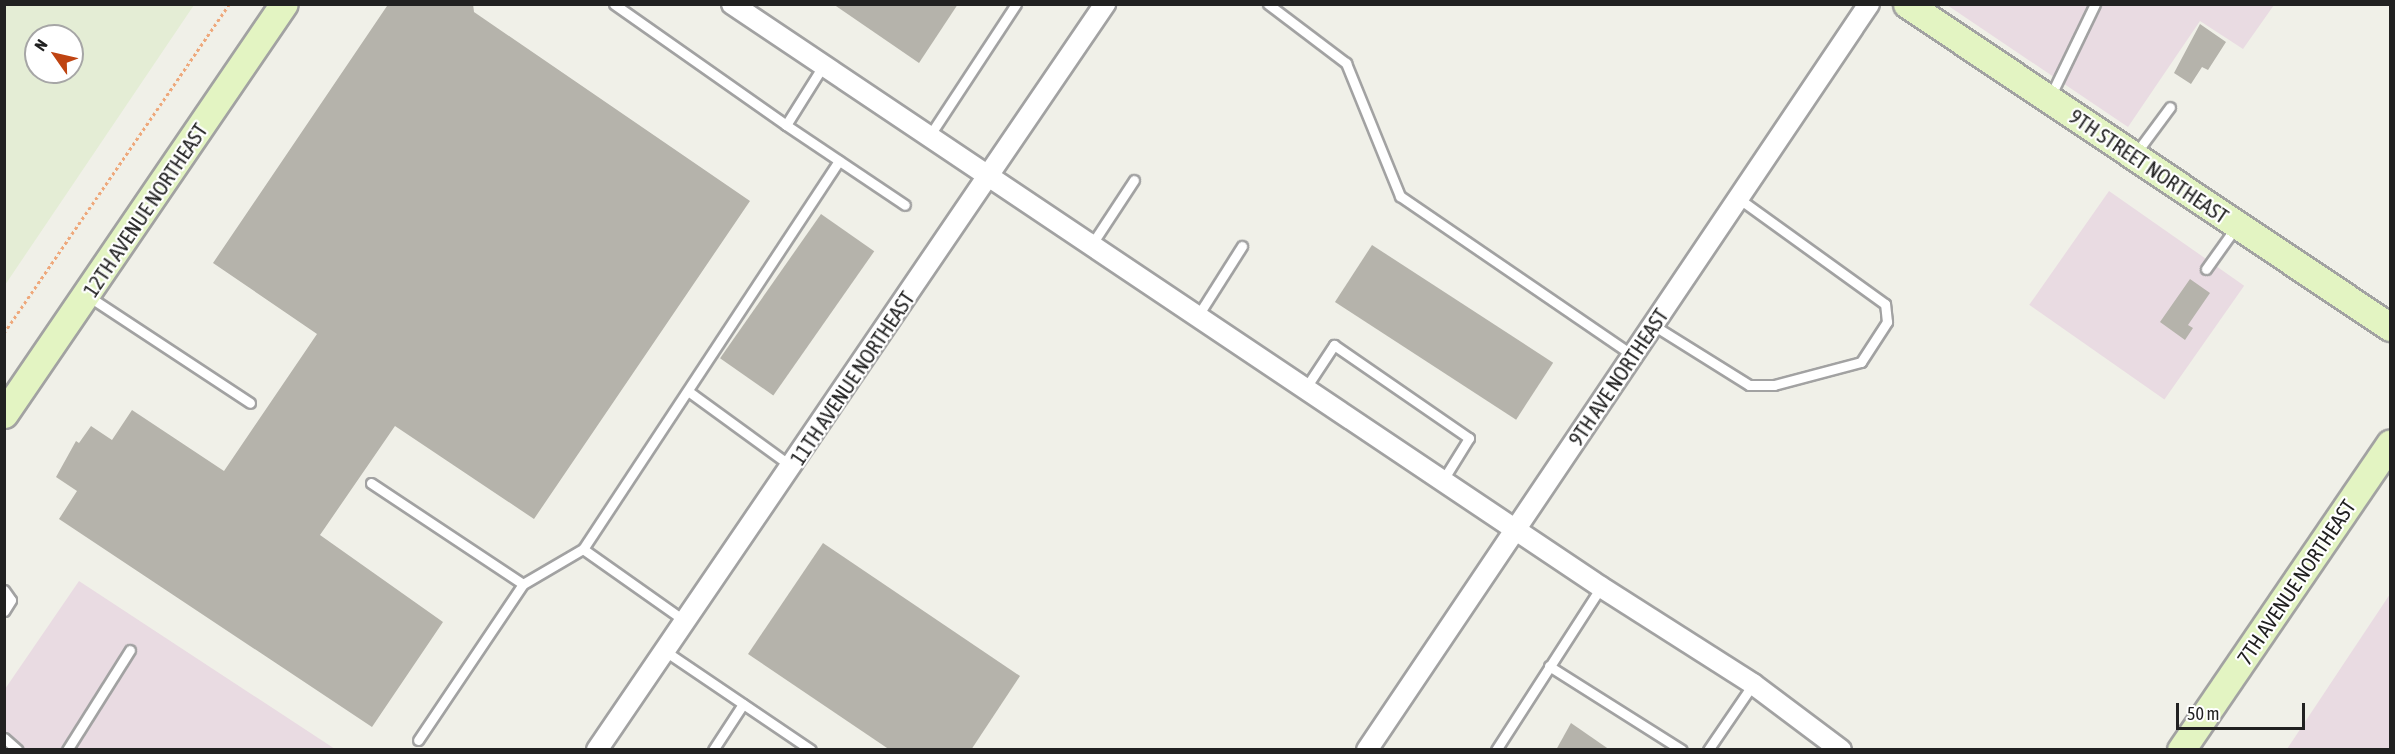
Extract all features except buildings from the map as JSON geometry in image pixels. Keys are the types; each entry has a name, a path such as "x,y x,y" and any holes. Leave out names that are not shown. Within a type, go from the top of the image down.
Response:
{"street":[{"name":"12TH AVENUE NORTHEAST","path":"4,414 88,296 284,4"},
{"path":"732,4 927,139 1601,587 1753,684 1841,750"},
{"name":"11TH AVENUE NORTHEAST","path":"597,750 1105,4"},
{"name":"9TH AVE NORTHEAST","path":"1366,750 1869,4"},
{"name":"9TH STREET NORTHEAST","path":"1907,4 2391,327"},
{"name":"7TH AVENUE NORTHEAST","path":"2181,750 2391,444"}],"lane":[{"path":"614,4 786,125 905,205"},
{"path":"927,139 1016,4"},
{"path":"1268,4 1346,63 1400,196 1632,355"},
{"path":"2049,99 2095,4"},
{"path":"786,125 823,66"},
{"path":"2134,156 2170,107"},
{"path":"418,741 523,584 584,549 839,161"},
{"path":"1090,247 1134,180"},
{"path":"1653,325 1749,384 1774,385 1861,362 1887,322 1885,304 1738,198"},
{"path":"2206,269 2237,225"},
{"path":"1197,317 1242,246"},
{"path":"88,296 250,403"},
{"path":"1305,389 1334,345 1469,438 1443,480"},
{"path":"688,391 791,466"},
{"path":"371,483 523,584"},
{"path":"584,549 685,621"},
{"path":"1496,750 1601,587"},
{"path":"4,590 11,600 4,611"},
{"path":"67,750 130,650"},
{"path":"664,651 811,750"},
{"path":"1549,666 1682,750"},
{"path":"1708,750 1753,684"},
{"path":"713,750 743,704"},
{"path":"4,738 18,750"}],"path":[{"path":"4,333 229,4"}],"shaded area":[{"path":"1947,5 2274,5 2243,49 2200,21 2128,127"},
{"path":"2109,191 2244,286 2164,400 2029,305"},
{"path":"79,581 335,749 5,750 5,689"},
{"path":"2390,594 2390,749 2287,749"}],"green space":[{"path":"4,5 194,5 5,285"}]}
